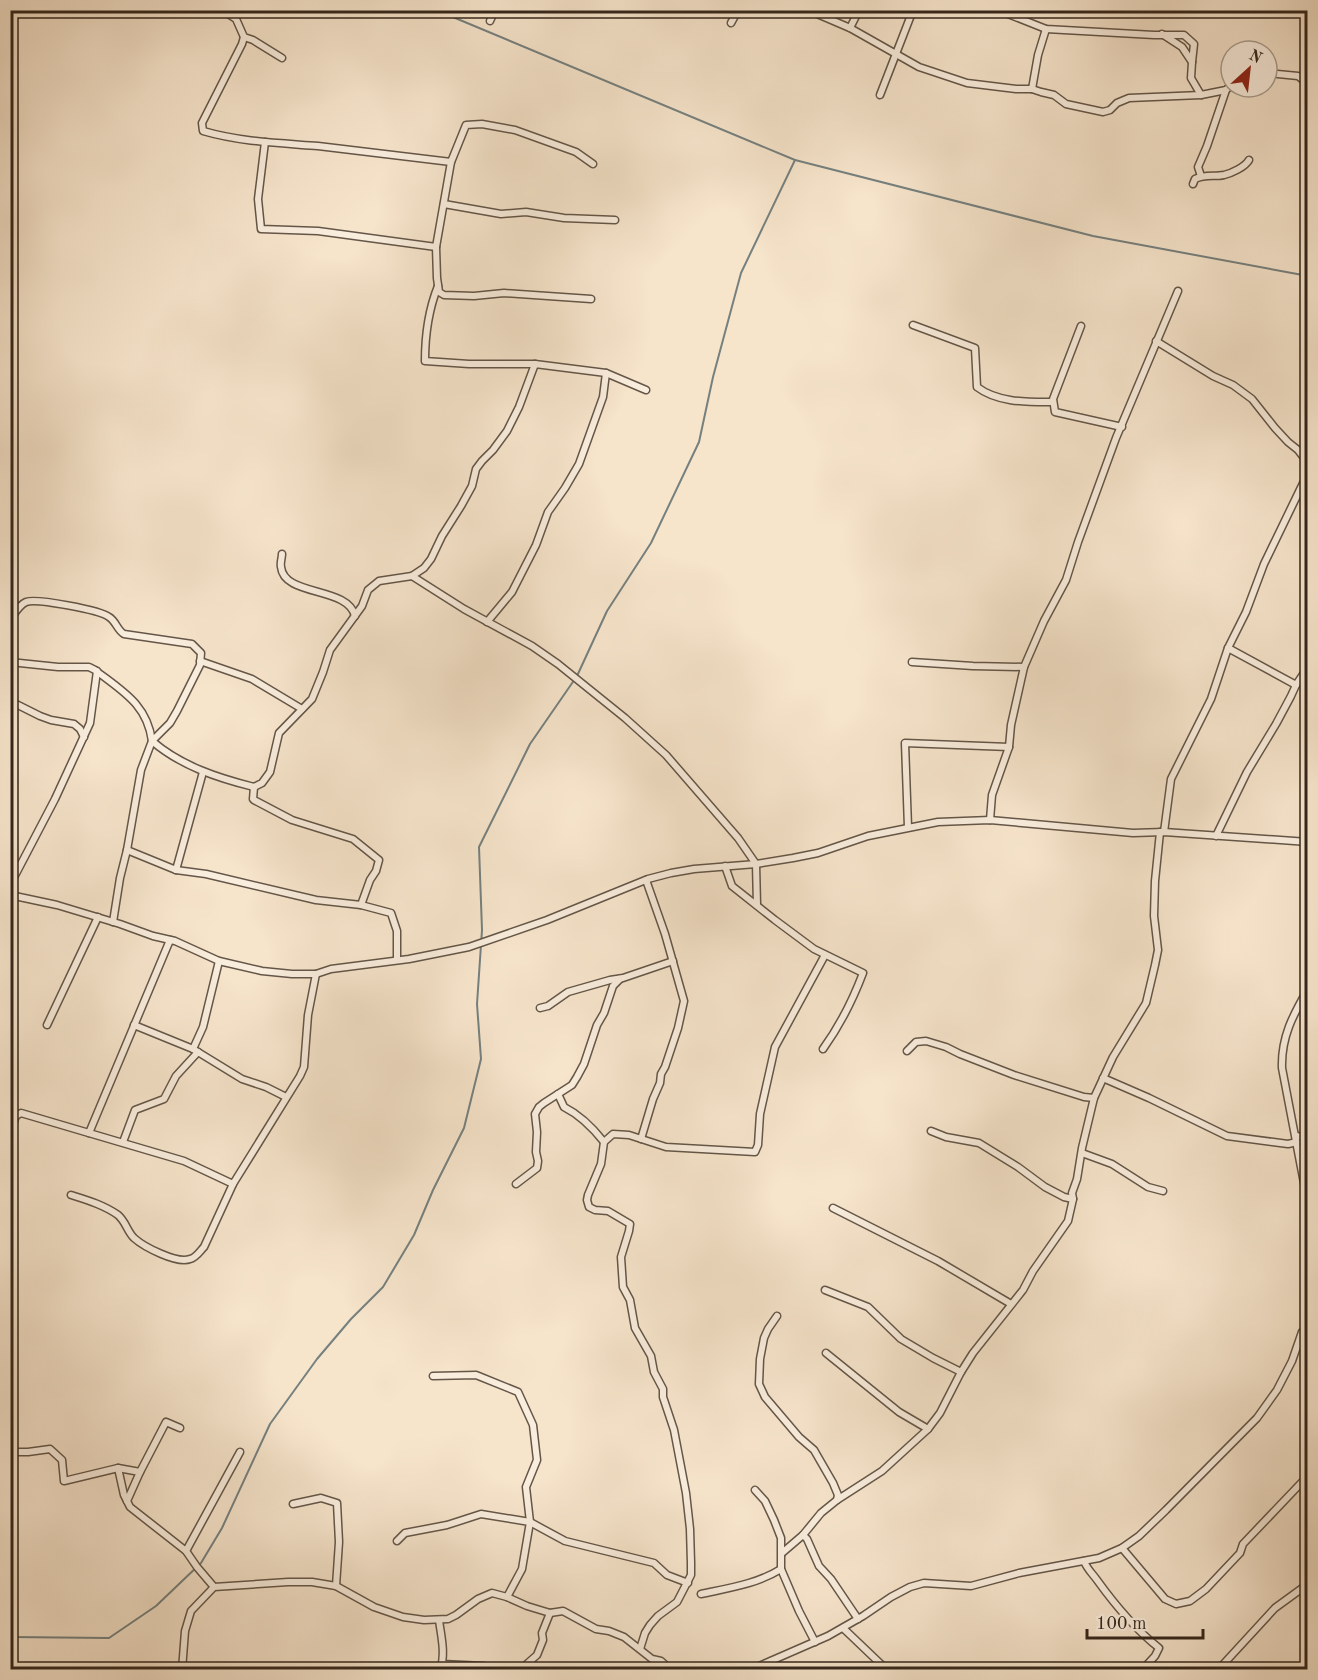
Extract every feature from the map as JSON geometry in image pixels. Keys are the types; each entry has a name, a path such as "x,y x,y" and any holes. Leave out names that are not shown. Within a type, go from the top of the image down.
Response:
{"street":[{"path":"10,15 12,10"},
{"path":"222,10 236,19 244,37 202,123 203,131 265,142 451,162"},
{"path":"490,21 495,10"},
{"path":"731,23 738,10"},
{"path":"808,10 850,28 919,67 967,83 1032,89 1054,95 1066,104 1102,112 1110,110 1117,103 1129,98 1201,95 1219,90"},
{"path":"850,28 859,10"},
{"path":"880,95 913,10"},
{"path":"998,10 1046,28 1184,35 1194,44 1191,78 1201,95"},
{"path":"1032,89 1046,28"},
{"path":"1162,34 1182,47 1192,62"},
{"path":"244,37 282,58"},
{"path":"1279,74 1299,76 1308,84"},
{"path":"1201,176 1198,167 1224,99"},
{"path":"591,299 504,293 474,296 444,295 439,292 436,248 451,162 466,125 482,124 515,130 576,152 593,164"},
{"path":"265,142 258,199 261,229 318,231 436,248"},
{"path":"1193,184 1195,179 1201,176 1223,175 1246,164 1249,160"},
{"path":"444,204 501,214 526,212 564,218 615,220"},
{"path":"438,286 430,305 425,338 425,361 535,364 606,373 646,390"},
{"path":"990,820 993,795 1009,747 1011,725 1024,667 1044,621 1066,580 1116,438 1178,291"},
{"path":"913,325 975,348 977,387 986,394 1012,400 1053,402"},
{"path":"1081,326 1053,399 1054,412 1122,427"},
{"path":"1156,341 1213,376 1233,385 1252,399 1308,463"},
{"path":"10,662 58,667 88,667 97,671 137,704 150,729 152,741 159,747 203,772 254,787 262,783 270,771 279,733 315,693 330,650 362,606 365,594 380,581 412,576 424,568 431,559 472,486 476,469 507,431 535,364"},
{"path":"488,622 512,592 536,545 548,512 579,464 603,398 606,373"},
{"path":"782,1553 837,1500 882,1471 928,1429 940,1413 961,1372 1023,1290 1033,1271 1068,1221 1073,1199 1072,1193 1094,1098 1113,1057 1146,1003 1155,965 1158,950 1154,916 1155,881 1172,778 1211,699 1228,648 1246,612 1264,564 1308,473"},
{"path":"282,554 280,566 288,580 341,600 354,609 355,616"},
{"path":"412,576 464,609 532,646 558,664 666,755 738,838 756,864 757,905"},
{"path":"10,620 23,604 34,600 107,615 124,634 192,644 201,653 200,661 177,711 170,723 152,741 141,770 113,922"},
{"path":"1228,648 1296,685"},
{"path":"200,661 252,679 302,709"},
{"path":"912,662 1024,667"},
{"path":"1216,836 1247,772 1308,668"},
{"path":"10,885 55,799 90,723 97,671"},
{"path":"10,701 51,720 74,724 84,736"},
{"path":"908,827 905,743 1009,747"},
{"path":"176,870 203,772"},
{"path":"254,787 254,800 292,820 353,839 379,860 361,905"},
{"path":"10,895 98,917 170,940 219,961 292,975 316,974 331,969 469,947 546,920 646,880 694,868 756,864 818,853 868,836 938,822 990,820 1133,833 1162,832 1308,842"},
{"path":"127,850 176,870 206,874 316,900 361,905 391,913 397,931 397,960"},
{"path":"725,867 732,886 814,949 863,973 840,1025 823,1049"},
{"path":"641,1139 684,1001 666,934 646,880"},
{"path":"47,1025 98,917"},
{"path":"89,1133 170,940"},
{"path":"640,1649 650,1625 677,1602 691,1575 690,1529 686,1493 674,1430 663,1397 663,1389 654,1372 651,1356 635,1328 630,1300 623,1287 621,1257 630,1224 608,1211 589,1207 588,1195 601,1164 604,1142 613,1134 629,1135 666,1147 755,1152 758,1145 760,1114 775,1047 825,955"},
{"path":"540,1008 548,1006 568,992 620,979 673,960"},
{"path":"123,1142 135,1110 164,1099 176,1076 196,1051 219,961"},
{"path":"71,1195 90,1200 119,1216 135,1239 159,1253 175,1259 189,1260 196,1256 204,1247 233,1184 304,1067 308,1015 316,974"},
{"path":"516,1184 537,1168 536,1114 539,1107 572,1085 578,1077 613,986 620,979"},
{"path":"1308,989 1290,1021 1281,1053 1308,1204"},
{"path":"134,1025 196,1051 242,1079 286,1097"},
{"path":"907,1051 916,1042 926,1041 1014,1075 1084,1097 1094,1098"},
{"path":"1103,1078 1227,1136 1288,1144 1296,1139 1308,1138"},
{"path":"558,1094 564,1107 573,1111 604,1142"},
{"path":"10,1132 16,1116 21,1113 184,1161 233,1184"},
{"path":"931,1131 946,1137 979,1143 1045,1187 1073,1199"},
{"path":"1082,1153 1112,1164 1148,1187 1163,1191"},
{"path":"833,1208 938,1261 1011,1304"},
{"path":"825,1290 868,1307 901,1339 961,1372"},
{"path":"777,1316 764,1338 759,1383 765,1397 814,1450 833,1483 838,1495 837,1500"},
{"path":"750,1670 843,1628 910,1587 924,1583 971,1586 1019,1573 1099,1558 1122,1548 1139,1536 1166,1510 1257,1418 1277,1390 1292,1361 1299,1340 1308,1326"},
{"path":"826,1353 899,1412 928,1429"},
{"path":"433,1376 476,1375 518,1392 533,1425 537,1460 526,1487 530,1522 522,1569 507,1597"},
{"path":"127,1501 166,1422 180,1428"},
{"path":"10,1452 50,1449 62,1460 64,1481 118,1468 140,1472"},
{"path":"186,1551 240,1452"},
{"path":"118,1468 124,1495 130,1507 186,1551 214,1587"},
{"path":"1122,1548 1165,1599 1176,1604 1190,1601 1206,1589 1240,1553 1243,1544 1303,1480 1308,1478"},
{"path":"755,1490 765,1501 774,1520 781,1538 781,1569 815,1642"},
{"path":"293,1504 321,1498 337,1503 339,1542 336,1586"},
{"path":"397,1541 405,1533 447,1525 481,1514 530,1522 565,1541 654,1563 667,1575 688,1583"},
{"path":"803,1535 819,1566 831,1578 858,1619"},
{"path":"1084,1561 1087,1569 1111,1599 1147,1639 1159,1648 1142,1670"},
{"path":"701,1594 768,1577 781,1569"},
{"path":"182,1670 185,1631 191,1611 214,1587 288,1582 312,1582 336,1586 388,1613 424,1620 448,1619 478,1599 492,1593 550,1613 563,1611 596,1629 624,1637 652,1659 667,1665 671,1670"},
{"path":"1218,1670 1275,1608 1308,1584"},
{"path":"520,1670 537,1655 543,1640 542,1632 550,1613"},
{"path":"439,1620 443,1648 441,1667 484,1666 490,1670"},
{"path":"843,1628 887,1670"},
{"path":"771,1661 777,1670"}],"waterway":[{"path":"436,10 795,160 1093,236 1308,276"},
{"path":"10,1637 109,1638 156,1606 201,1563 222,1528 270,1424 317,1359 351,1319 383,1287 414,1235 433,1190 464,1128 481,1059 477,1004 482,930 479,847 530,744 577,676 607,611 651,543 699,442 713,377 741,273 795,160"}]}
